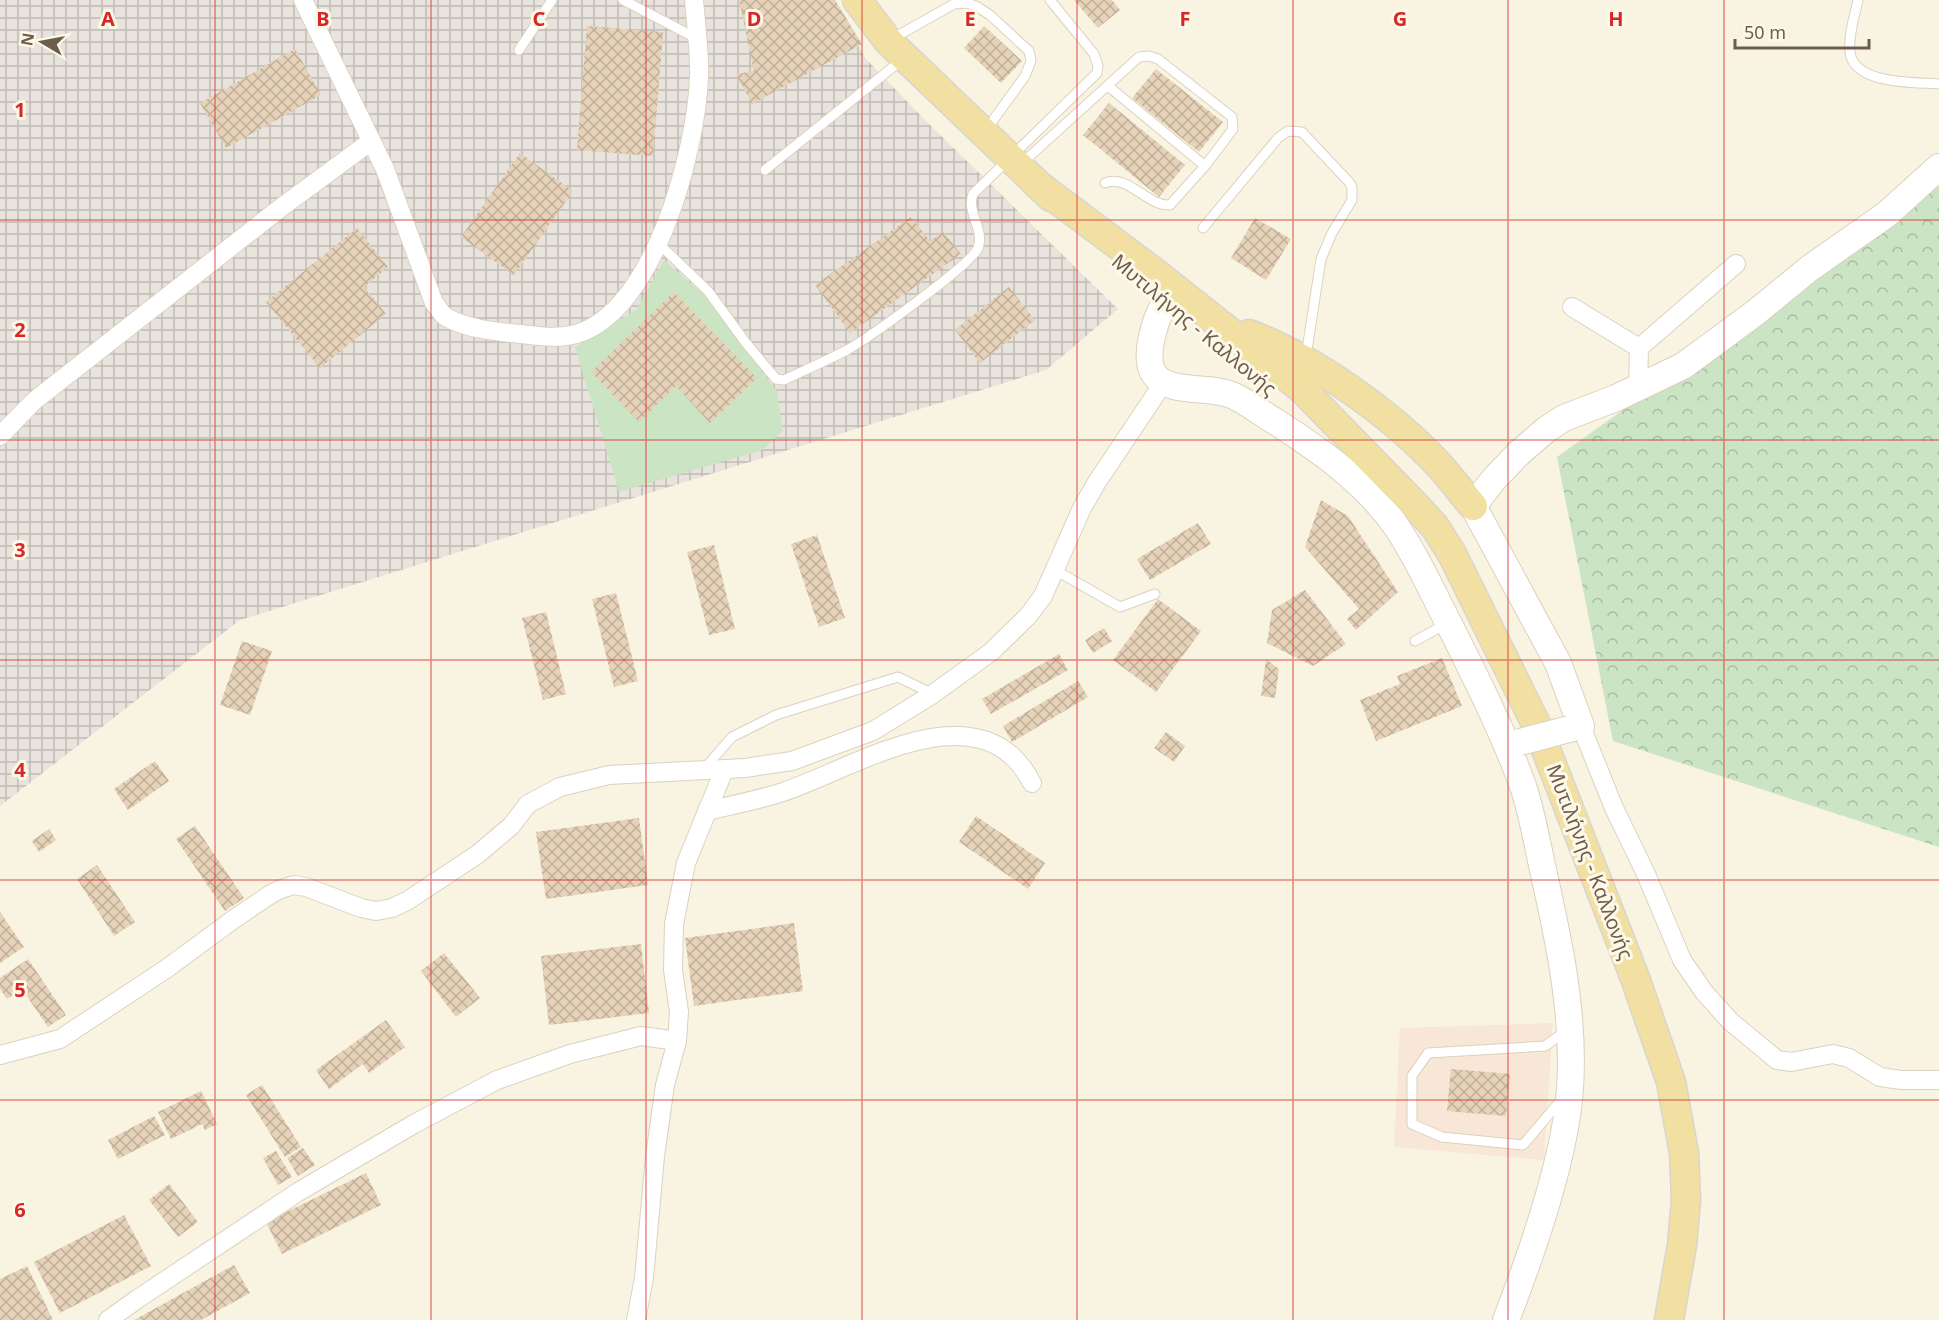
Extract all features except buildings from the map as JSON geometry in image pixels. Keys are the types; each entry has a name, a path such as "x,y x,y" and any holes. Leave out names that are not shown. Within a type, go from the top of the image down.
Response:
{"main road":[{"name":"Μυτιλήνης - Καλλονής","path":"857,0 897,49 1022,170 1177,302 1287,402 1362,451"},
{"name":"Μυτιλήνης - Καλλονής","path":"1177,302 1219,323 1302,390 1435,527 1471,590 1536,724 1657,1038 1671,1082 1684,1153 1686,1200 1682,1245 1668,1320"},
{"path":"1219,323 1274,344 1305,360 1343,386 1391,422 1437,463 1473,506"}],"street":[{"path":"303,0 385,169 434,303 445,316 462,323 487,330 551,337 576,334 595,325 613,312 626,298 658,243 680,184 689,148 699,79 694,0"},
{"path":"0,436 43,394 283,206 370,142"},
{"path":"1939,167 1887,214 1810,268 1755,313 1683,366 1616,398 1564,418 1547,429 1494,479 1473,506 1558,663 1575,727 1646,874 1682,960 1704,992 1730,1021 1777,1060 1791,1062 1833,1054 1849,1058 1880,1077 1901,1080 1939,1080"},
{"path":"1638,388 1639,348 1736,264"},
{"path":"1177,302 1152,336 1149,363 1153,372 1164,382 1182,389 1209,389 1231,395 1302,439 1349,475 1380,504 1412,550 1513,744 1564,966 1570,1091 1551,1183 1534,1241 1506,1320"},
{"path":"1572,307 1639,348"},
{"path":"0,1055 60,1039 166,969 270,894 281,889 294,885 306,887 361,908 376,911 392,908 407,901 478,854 511,826 528,804 560,787 609,775 724,770 792,761 873,731 933,694 991,652 1028,616 1043,596 1092,490 1164,382"},
{"path":"1513,744 1575,727"},
{"path":"707,811 782,792 876,755 908,744 944,736 980,738 997,743 1024,766 1032,783"},
{"path":"636,1320 644,1278 655,1156 665,1085 677,1041 679,1012 673,970 674,924 686,863 724,770"},
{"path":"108,1320 298,1192 414,1124 496,1080 570,1054 641,1036 677,1041"}],"lane":[{"path":"519,50 552,0"},
{"path":"623,0 698,39"},
{"path":"1022,170 1097,73 1098,66 1094,54 1050,0"},
{"path":"1858,0 1849,52 1855,66 1866,74 1888,80 1939,84"},
{"path":"765,170 897,49 954,4 967,3 976,6 990,15 1029,51 1031,61 1025,76 984,134"},
{"path":"658,243 708,291 773,377 779,381 848,349 946,280 973,256 980,239 971,197 1022,170 1139,57 1149,56 1158,59 1229,112 1233,121 1233,129 1205,166 1170,205 1158,203 1118,181 1105,183"},
{"path":"1108,86 1205,166"},
{"path":"1203,228 1278,138 1288,131 1302,132 1349,182 1352,187 1352,200 1332,233 1321,259 1305,360"},
{"path":"1055,570 1120,607 1155,594"},
{"path":"1415,641 1448,622"},
{"path":"703,771 732,737 776,715 898,677 933,694"},
{"path":"1568,1029 1545,1046 1428,1053 1412,1076 1412,1124 1442,1137 1523,1145 1570,1091"}],"shaded area":[{"path":"0,0 835,0 865,58 1118,309 1046,370 240,620 0,806"},
{"path":"1553,1023 1544,1160 1394,1147 1400,1028"}],"green space":[{"path":"1939,185 1939,847 1613,741 1557,457"},
{"path":"664,260 709,299 777,392 783,431 762,450 619,492 575,347 636,310"}]}
